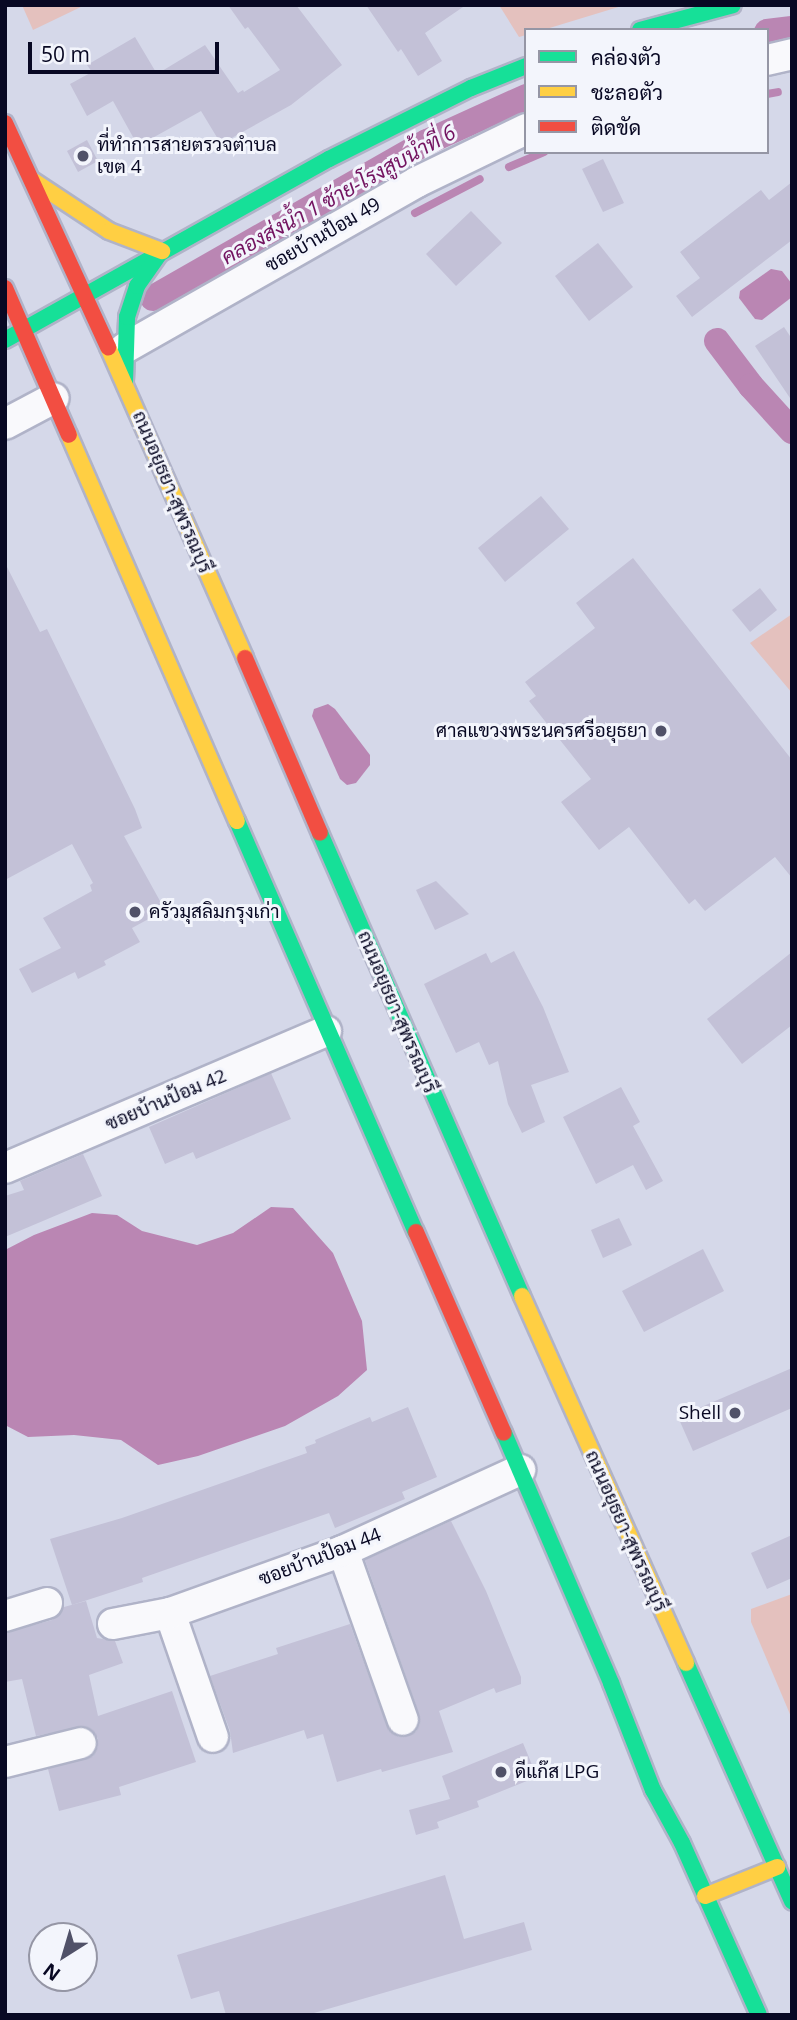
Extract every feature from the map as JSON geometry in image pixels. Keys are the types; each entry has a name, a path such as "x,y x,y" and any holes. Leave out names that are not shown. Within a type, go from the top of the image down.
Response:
{"main road":[{"path":"647,28 733,5"},
{"path":"5,340 402,121 524,67"},
{"name":"ถนนอยุธยา-สุพรรณบุรี","path":"5,123 125,382 450,1135 792,1901"},
{"path":"32,180 109,232 162,251"},
{"path":"125,382 127,317 137,286 162,251"},
{"path":"5,288 326,1031 520,1471 611,1683 653,1790 682,1843 759,2015"},
{"path":"705,1896 777,1867"}],"street":[{"path":"769,60 792,54"},
{"name":"ซอยบ้านป้อม 49","path":"125,348 416,182 524,130"},
{"path":"5,424 54,398"},
{"name":"ซอยบ้านป้อม 42","path":"5,1168 326,1031"},
{"name":"ซอยบ้านป้อม 44","path":"113,1624 170,1613 343,1550 520,1471"},
{"path":"343,1550 403,1720"},
{"path":"5,1616 47,1603"},
{"path":"170,1613 214,1737"},
{"path":"5,1762 81,1744"}],"shaded area":[{"path":"22,5 85,5 33,30"},
{"path":"499,5 625,5 550,28 524,28 524,36 519,37"},
{"path":"771,269 782,271 792,284 792,297 762,320 755,319 739,298 740,291"},
{"path":"792,614 792,693 750,643"},
{"path":"328,704 335,709 370,755 370,765 356,783 347,785 340,779 312,716 314,709"},
{"path":"271,1207 293,1208 333,1253 362,1321 367,1370 338,1396 285,1426 198,1456 158,1465 121,1440 74,1435 28,1437 5,1425 5,1250 34,1235 92,1213 117,1215 142,1231 197,1245 233,1233"},
{"path":"792,1594 792,1719 751,1622 751,1609"}],"building":[{"path":"228,5 296,5 342,65 291,105 221,144 201,111 138,146 113,101 87,116 70,84 92,72 87,65 135,37 157,74 205,45 238,93 280,70"},
{"path":"366,5 466,5 425,33 442,61 418,76 401,49 398,52"},
{"name":"ที่ทำการสายตรวจตำบล เขต 4","path":"87,140 98,161 78,172 67,151"},
{"path":"603,159 624,203 603,212 582,169"},
{"path":"792,182 792,240 692,317 676,296 700,278 680,252 761,190 769,200"},
{"path":"471,211 502,243 456,286 426,254"},
{"path":"598,243 633,287 589,321 555,276"},
{"path":"784,327 792,339 792,401 755,346"},
{"path":"541,496 569,529 505,582 478,548"},
{"name":"ศาลแขวงพระนครศรีอยุธยา","path":"633,558 792,760 792,878 775,857 705,911 695,899 689,904 629,827 599,850 561,802 591,779 529,701 536,696 525,682 595,628 576,603"},
{"path":"5,563 40,632 47,629 135,809 142,828 124,836 165,910 132,928 140,942 104,961 106,965 78,979 75,972 32,993 19,969 61,948 43,918 92,891 90,885 93,883 72,844 5,880"},
{"path":"760,588 777,610 750,632 732,610"},
{"path":"436,881 469,914 435,930 416,890"},
{"path":"514,951 543,1007 569,1072 531,1085 545,1122 522,1133 508,1104 498,1061 489,1065 479,1042 456,1053 424,984 486,953 491,963"},
{"path":"792,952 792,1025 742,1064 707,1019"},
{"path":"271,1073 291,1119 196,1159 193,1152 165,1164 149,1127"},
{"path":"621,1087 640,1122 633,1126 663,1181 646,1190 633,1165 596,1184 563,1117"},
{"path":"83,1154 102,1196 5,1237 5,1196 24,1190 20,1181"},
{"path":"619,1218 632,1245 603,1258 591,1230"},
{"path":"703,1249 724,1291 644,1332 622,1291"},
{"name":"Shell","path":"792,1368 792,1408 693,1451 678,1417"},
{"path":"408,1407 437,1477 402,1492 405,1499 335,1528 329,1513 142,1578 143,1582 72,1605 50,1539 122,1518 307,1453 305,1447 316,1443 315,1440 370,1417 372,1422"},
{"path":"451,1521 486,1591 521,1677 521,1684 496,1693 494,1688 439,1711 453,1752 382,1772 381,1769 337,1782 323,1734 307,1739 304,1730 233,1753 230,1731 210,1676 278,1654 276,1648 350,1624 387,1726 399,1737 416,1732 420,1724 419,1714 365,1560"},
{"path":"792,1535 792,1578 767,1589 751,1553"},
{"path":"86,1601 97,1638 115,1641 123,1663 89,1675 98,1716 172,1691 196,1762 119,1787 121,1795 59,1811 48,1769 93,1756 98,1747 98,1738 85,1726 36,1736 22,1679 5,1682 5,1633 52,1620 64,1607"},
{"path":"523,1743 537,1777 477,1801 479,1807 437,1822 439,1828 416,1835 409,1810 450,1799 442,1776"},
{"path":"445,1875 464,1939 524,1922 532,1950 307,2015 226,2015 219,1991 191,1999 177,1955"}],"waterway":[{"name":"คลองส่งน้ำ 1 ซ้าย-โรงสูบน้ำที่ 6","path":"769,32 792,29"},
{"path":"769,94 778,92"},
{"name":"คลองส่งน้ำ 1 ซ้าย-โรงสูบน้ำที่ 6","path":"153,298 427,142 524,98"},
{"path":"509,167 539,154"},
{"path":"415,213 480,179"},
{"path":"717,341 751,386 792,431"}],"traffic: fast":[{"path":"647,28 733,5"},
{"path":"5,340 329,159 471,88 524,67"},
{"path":"125,382 127,317 137,286 159,255"},
{"path":"237,821 416,1232"},
{"path":"320,833 522,1296"},
{"path":"504,1433 611,1683 653,1790 682,1843 759,2015"},
{"path":"686,1663 792,1901"}],"traffic: slow":[{"path":"32,180 109,231 162,251"},
{"path":"108,347 245,658"},
{"path":"69,435 237,821"},
{"path":"522,1296 686,1663"},
{"path":"705,1896 777,1867"}],"traffic: jam":[{"path":"5,123 108,347"},
{"path":"5,288 69,435"},
{"path":"245,658 320,833"},
{"path":"416,1232 504,1433"}],"place":[{"name":"ที่ทำการสายตรวจตำบล เขต 4","path":"83,156"},
{"name":"ศาลแขวงพระนครศรีอยุธยา","path":"661,731"},
{"name":"ครัวมุสลิมกรุงเก่า","path":"135,912"},
{"name":"Shell","path":"735,1413"},
{"name":"ดีแก๊ส LPG","path":"501,1772"}]}
